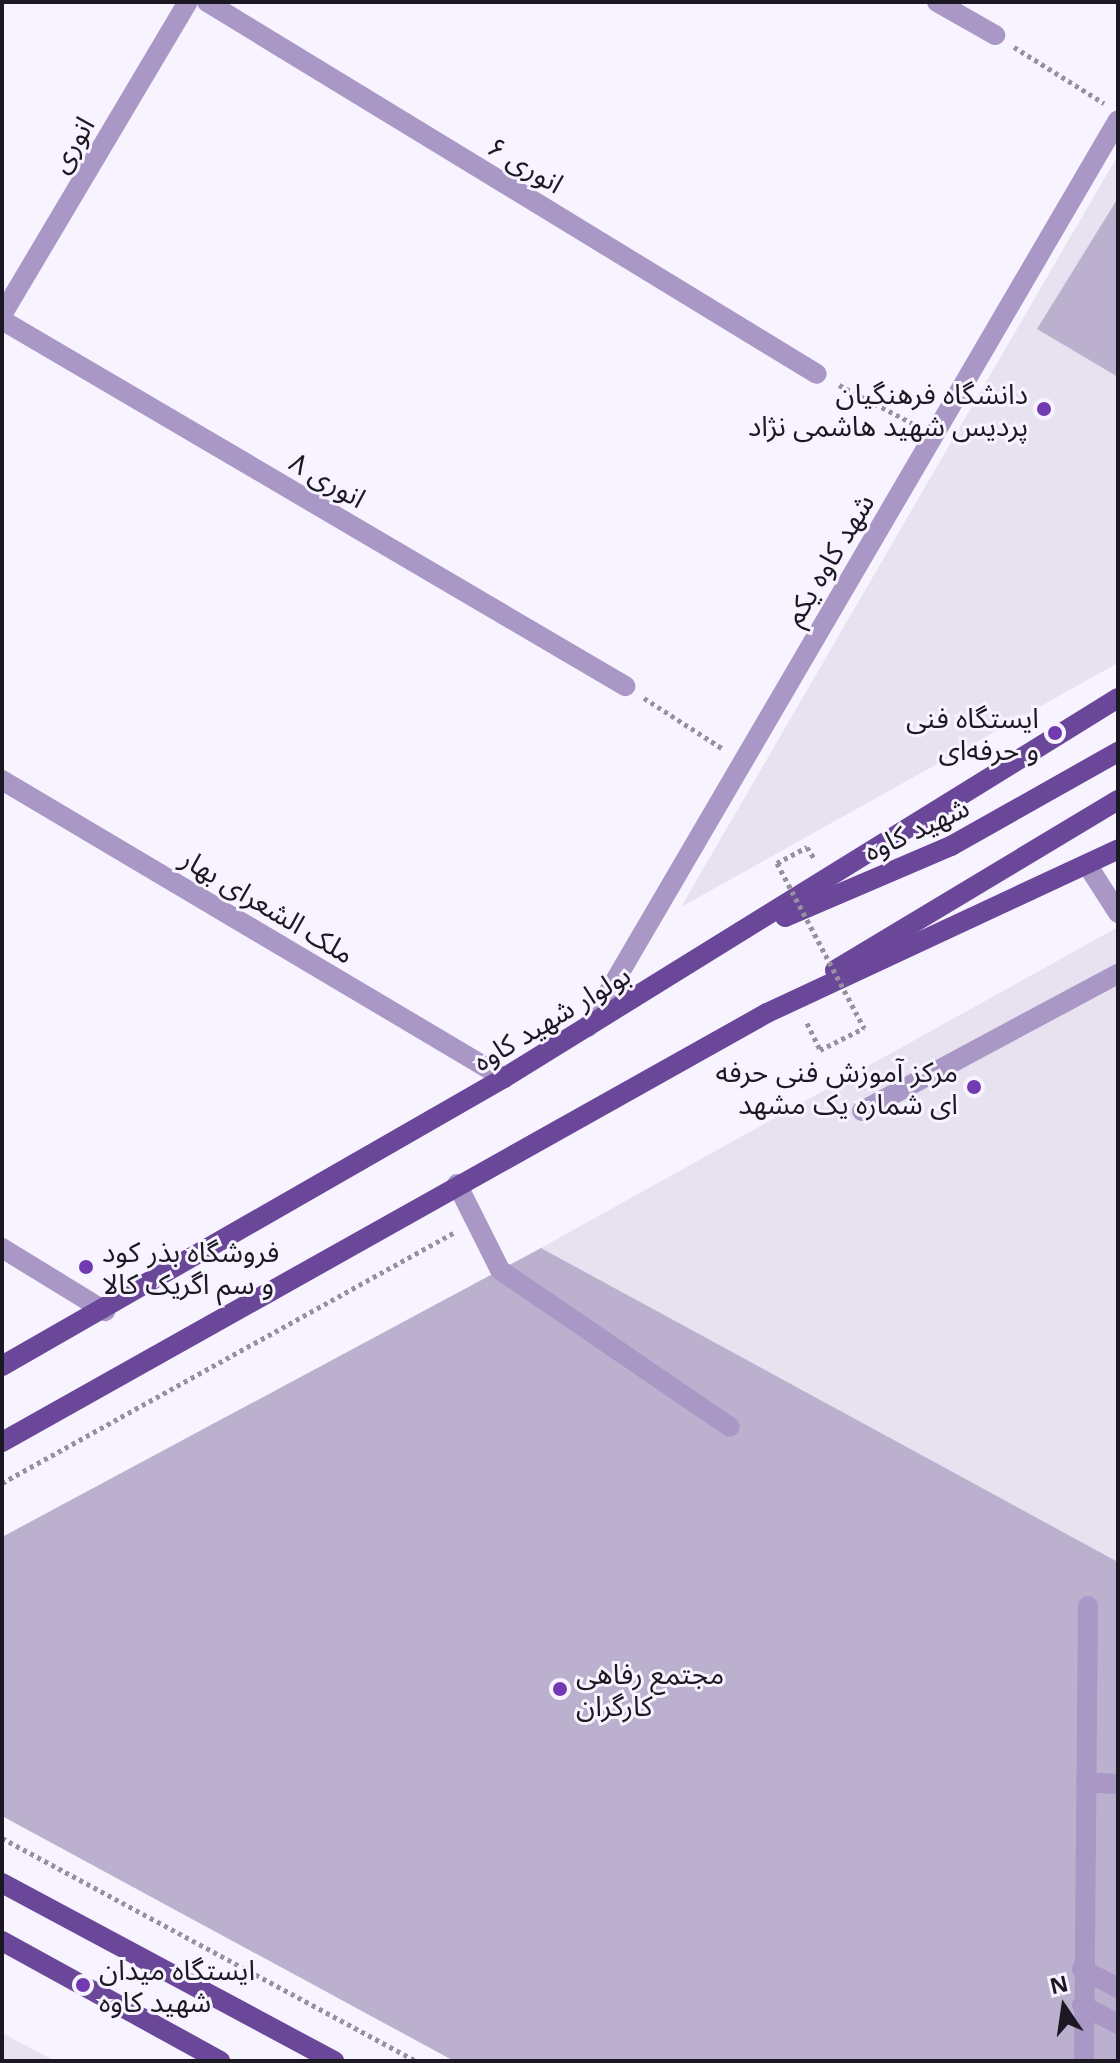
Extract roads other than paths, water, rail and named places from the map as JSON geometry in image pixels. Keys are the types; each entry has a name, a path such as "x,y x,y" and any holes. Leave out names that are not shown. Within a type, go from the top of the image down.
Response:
{"main road":[{"name":"بولوار شهید کاوه","path":"2,1366 105,1311 504,1078 730,941 1118,698"},
{"name":"شهید کاوه","path":"730,941 951,846 1118,752"},
{"path":"2,1442 457,1184 767,1013 1118,800"},
{"path":"767,1013 1088,866 1118,849"},
{"path":"2,1883 334,2061"},
{"path":"2,1941 220,2061"}],"street":[{"name":"انوری","path":"2,317 188,2"},
{"name":"انوری ۶","path":"207,2 817,374"},
{"path":"937,2 995,35"},
{"name":"شهد کاوه یکم","path":"588,1027 741,760 1118,120"},
{"name":"انوری ۸","path":"2,317 625,686"},
{"name":"ملک الشعرای بهار","path":"2,780 504,1078"},
{"path":"1088,866 1118,913"},
{"path":"862,1111 1118,974"},
{"path":"457,1184 500,1270 730,1427"},
{"path":"2,1248 105,1311"},
{"path":"1084,2061 1082,1969 1088,1606"},
{"path":"1086,1782 1118,1784"},
{"path":"1082,1969 1118,1988"},
{"path":"1082,2005 1118,2024"}],"place":[{"name":"دانشگاه فرهنگیان پردیس شهید هاشمی نژاد","path":"1044,409"},
{"name":"ایستگاه فنی و حرفه‌ای","path":"1055,733"},
{"name":"مرکز آموزش فنی حرفه ای شماره یک مشهد","path":"974,1087"},
{"name":"فروشگاه بذر کود و سم اگریک کالا","path":"86,1267"},
{"name":"مجتمع رفاهی کارگران","path":"560,1689"},
{"name":"ایستگاه میدان شهید کاوه","path":"83,1985"}]}
